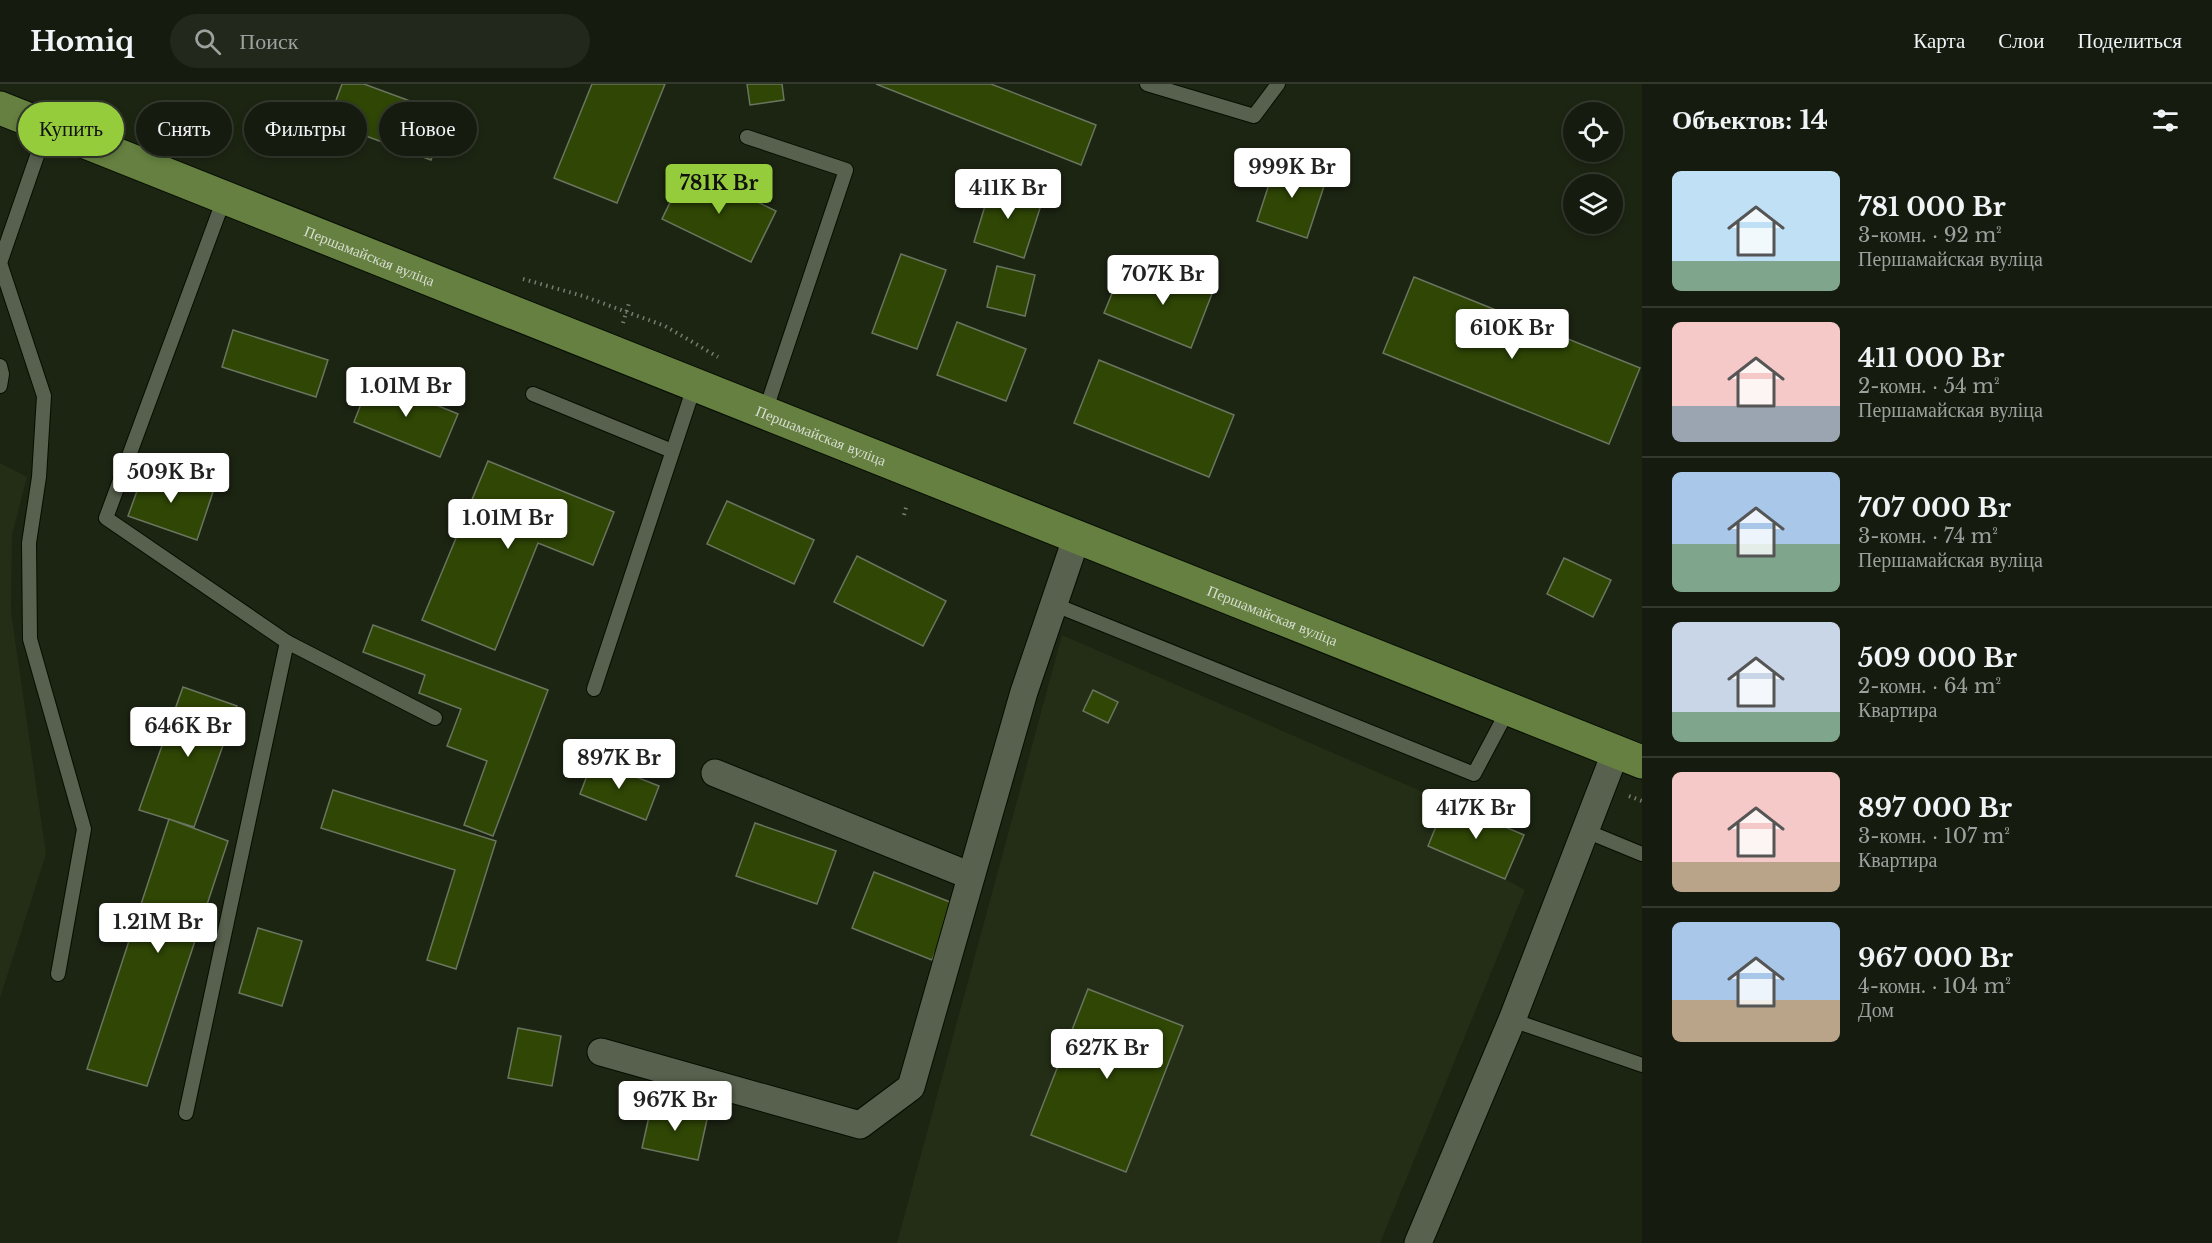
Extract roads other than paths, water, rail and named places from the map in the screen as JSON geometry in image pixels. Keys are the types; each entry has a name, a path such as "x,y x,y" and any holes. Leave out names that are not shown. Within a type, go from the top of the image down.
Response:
{"main road":[{"name":"Першамайская вуліца","path":"0,108 18,115"},
{"name":"Першамайская вуліца","path":"122,156 1629,757"}],"street":[{"path":"601,1052 860,1125 911,1087 1024,692 1077,536"},
{"path":"1418,1243 1512,1020 1586,831 1629,757"},
{"path":"715,774 971,876"}],"lane":[{"path":"1147,84 1254,116 1278,84"},
{"path":"747,137 846,170 765,412"},
{"path":"37,156 0,263 44,396 39,477 29,543 30,639 84,830 58,974"},
{"path":"225,196 106,518 287,642 435,718"},
{"path":"0,366 2,374 0,386"},
{"path":"594,689 695,384"},
{"path":"533,394 672,451"},
{"path":"1053,604 1474,774 1508,710"},
{"path":"186,1113 287,642"},
{"path":"1586,831 1642,854"},
{"path":"1512,1020 1642,1065"}]}
